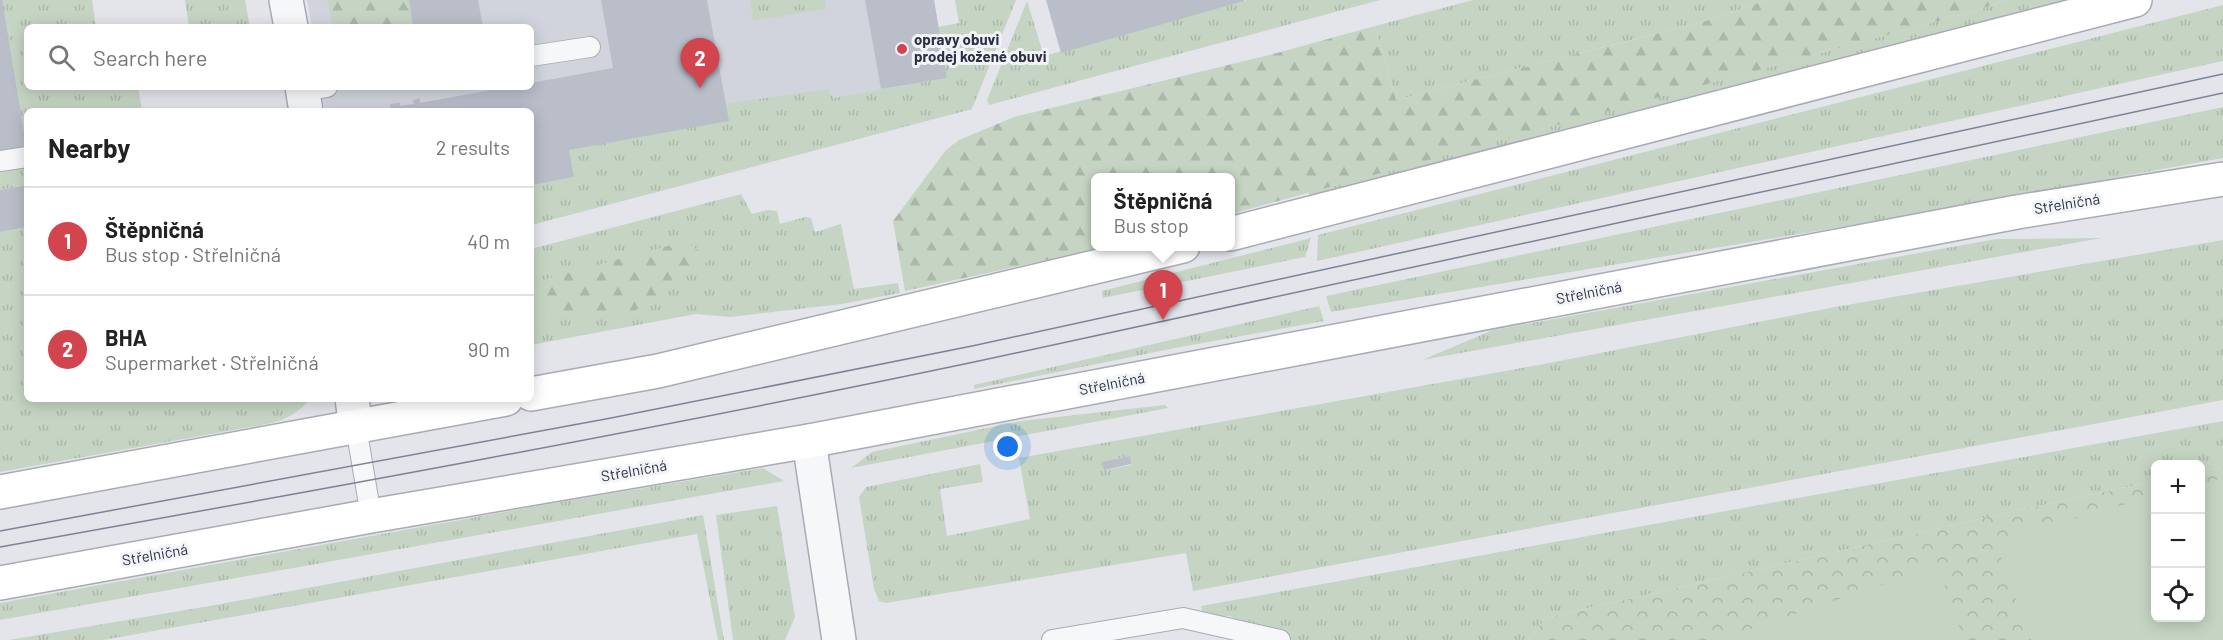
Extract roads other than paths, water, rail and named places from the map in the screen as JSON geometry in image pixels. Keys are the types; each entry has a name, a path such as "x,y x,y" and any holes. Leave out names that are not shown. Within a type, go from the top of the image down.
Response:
{"main road":[{"path":"1235,233 2135,0"},
{"name":"Střelničná","path":"0,583 371,516 809,441 2017,212 2223,179"},
{"path":"534,393 657,370 1162,251"},
{"path":"0,492 354,413 473,402"}],"street":[{"path":"286,0 290,24"},
{"path":"809,441 838,640"}],"lane":[{"path":"534,55 590,46"},
{"path":"0,161 24,157"},
{"path":"354,413 371,516"},
{"path":"1052,640 1155,632 1183,618 1247,636 1280,640"}],"tram line":[{"path":"0,531 611,418 972,346 2223,74"},
{"path":"0,547 488,458 853,387 2223,93"}],"place":[{"name":"opravy obuvi prodej kožené obuvi","path":"902,49"},
{"name":"BHA","path":"700,88"},
{"name":"Štěpničná","path":"1163,320"}]}
